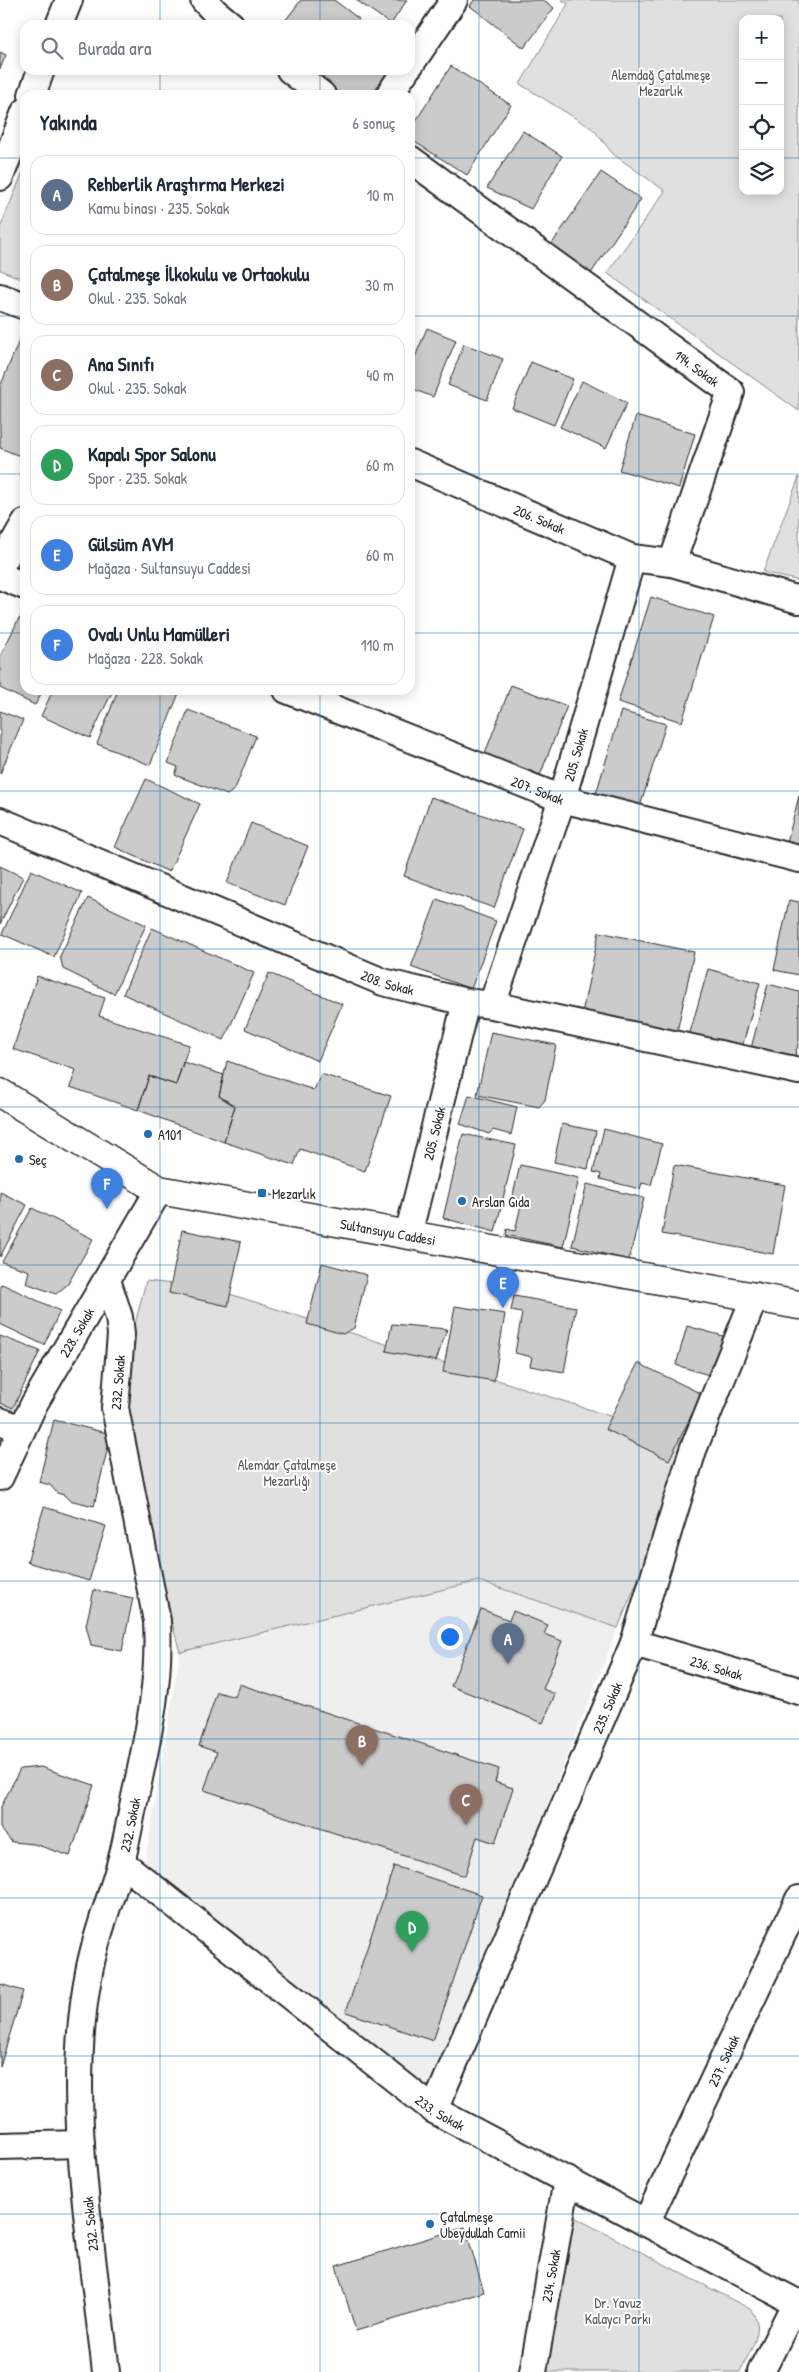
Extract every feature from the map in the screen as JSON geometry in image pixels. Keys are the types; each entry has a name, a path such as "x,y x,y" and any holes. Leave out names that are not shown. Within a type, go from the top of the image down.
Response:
{"street":[{"path":"61,20 69,0"},
{"path":"204,0 225,20"},
{"path":"415,57 454,0"},
{"path":"34,90 39,75"},
{"path":"296,75 316,90"},
{"path":"392,90 403,75"},
{"path":"0,176 7,138 20,119"},
{"name":"194. Sokak","path":"415,163 731,392 672,563"},
{"path":"0,297 20,304"},
{"name":"206. Sokak","path":"415,465 632,558 672,563"},
{"path":"0,567 20,531"},
{"name":"205. Sokak","path":"492,1005 562,799 632,558"},
{"path":"672,563 799,600"},
{"path":"0,576 20,584"},
{"name":"207. Sokak","path":"300,695 562,799 799,859"},
{"name":"208. Sokak","path":"0,822 383,982 466,1002 492,1005 799,1071"},
{"name":"205. Sokak","path":"408,1235 466,1002"},
{"name":"Sultansuyu Caddesi","path":"0,1093 159,1190 799,1305"},
{"name":"228. Sokak","path":"0,1477 11,1425 34,1404 159,1190"},
{"name":"232. Sokak","path":"106,2372 81,2144 80,2066 85,1999 99,1930 121,1862 154,1710 159,1651 157,1621 115,1408 121,1334 119,1317 107,1280"},
{"name":"235. Sokak","path":"434,2110 634,1643 693,1450 755,1296"},
{"name":"236. Sokak","path":"634,1643 799,1691"},
{"name":"233. Sokak","path":"121,1862 434,2110 798,2303"},
{"name":"237. Sokak","path":"646,2223 799,1899"},
{"path":"0,2146 81,2144"},
{"name":"234. Sokak","path":"533,2372 567,2180"},
{"path":"761,2372 798,2303"}],"shaded area":[{"path":"479,1581 618,1628 431,2097 142,1879 180,1652"}],"green space":[{"name":"Alemdağ Çatalmeşe Mezarlık","path":"562,0 799,0 799,411 607,273 665,191 613,154 593,129 520,84 568,4"},
{"path":"20,179 20,278 0,270 0,228"},
{"path":"799,477 799,581 763,572"},
{"name":"Alemdar Çatalmeşe Mezarlığı","path":"146,1281 211,1288 694,1443 618,1628 479,1581 180,1652 113,1410"},
{"name":"Dr. Yavuz Kalaycı Parkı","path":"574,2217 750,2309 755,2316 757,2332 752,2348 740,2372 548,2372 542,2370"}],"building":[{"path":"301,0 334,0 359,19 358,20 286,20"},
{"path":"356,0 407,0 394,20 385,20"},
{"path":"474,0 544,0 554,8 524,48 470,6"},
{"path":"0,52 6,55 0,69"},
{"path":"451,66 511,105 467,175 415,142 415,122"},
{"path":"325,75 391,75 381,90 322,90 317,87"},
{"path":"523,131 562,156 531,209 487,188"},
{"path":"601,172 641,199 590,275 549,248"},
{"path":"427,328 456,340 433,397 415,390 415,357"},
{"path":"20,338 20,456 0,448 0,387"},
{"path":"464,344 503,359 487,400 448,385"},
{"path":"531,362 573,379 554,425 512,408"},
{"path":"582,381 627,403 606,448 560,427"},
{"path":"636,416 695,434 679,488 619,470"},
{"path":"651,597 714,617 682,722 618,702"},
{"path":"20,618 20,695 40,695 35,705 0,688 0,657"},
{"path":"511,685 567,706 539,778 484,756"},
{"path":"51,695 111,695 90,738 41,716"},
{"path":"116,695 178,695 150,765 97,744"},
{"path":"188,710 256,736 235,789 227,795 175,775 178,767 168,763"},
{"path":"0,711 23,720 0,774"},
{"path":"621,711 666,724 638,813 594,800"},
{"path":"146,779 200,804 169,872 115,847"},
{"path":"799,796 799,846 787,842"},
{"path":"431,797 523,829 494,908 404,876"},
{"path":"251,823 308,846 285,905 227,883"},
{"path":"0,866 23,877 0,924"},
{"path":"31,870 82,893 54,957 2,934"},
{"path":"88,898 146,925 114,994 63,969 60,956"},
{"path":"437,899 496,921 471,989 411,967"},
{"path":"789,900 799,902 799,975 774,970"},
{"path":"152,928 254,973 224,1040 123,994"},
{"path":"599,932 694,952 677,1032 582,1013"},
{"path":"708,969 760,983 741,1051 689,1036"},
{"path":"269,973 342,1004 318,1061 245,1029"},
{"path":"37,976 105,998 99,1016 189,1045 176,1085 149,1076 138,1110 70,1087 76,1070 13,1049"},
{"path":"768,984 799,992 799,1041 793,1063 750,1052"},
{"path":"491,1032 556,1045 545,1100 539,1107 477,1095"},
{"path":"227,1061 314,1090 321,1074 391,1096 365,1171 300,1149 294,1165 224,1142 235,1106 219,1096"},
{"path":"183,1062 224,1075 219,1096 235,1106 224,1142 138,1110 149,1076 176,1085"},
{"path":"469,1095 517,1107 511,1135 493,1130 489,1134 460,1124"},
{"path":"562,1124 596,1131 588,1169 554,1162"},
{"path":"604,1129 662,1144 651,1185 642,1183 640,1189 600,1179 601,1174 593,1172"},
{"path":"463,1134 516,1145 495,1232 443,1218"},
{"path":"520,1165 579,1178 563,1247 506,1235 507,1229 515,1231 522,1201 512,1199"},
{"path":"674,1165 785,1185 773,1254 662,1234"},
{"path":"587,1184 644,1198 629,1260 572,1246"},
{"path":"0,1192 27,1205 0,1257"},
{"path":"32,1208 93,1239 68,1284 56,1294 26,1283 29,1271 2,1262"},
{"path":"182,1230 241,1242 228,1306 169,1293"},
{"path":"322,1263 367,1275 354,1328 343,1334 307,1324"},
{"path":"2,1284 60,1311 44,1345 0,1324 0,1286"},
{"path":"514,1296 576,1307 564,1372 530,1366 532,1357 515,1353 522,1313 511,1311"},
{"path":"455,1306 505,1314 494,1381 443,1372"},
{"path":"392,1324 447,1329 436,1361 386,1351"},
{"path":"687,1326 723,1336 712,1376 676,1365"},
{"path":"0,1336 40,1351 13,1408 0,1403"},
{"path":"638,1363 702,1394 669,1460 605,1429"},
{"path":"54,1420 111,1434 94,1506 69,1500 64,1495 57,1493 50,1485 39,1482"},
{"path":"44,1507 106,1526 89,1581 27,1562"},
{"path":"94,1590 133,1598 122,1651 91,1645 86,1625"},
{"path":"481,1609 509,1620 513,1611 548,1625 544,1634 562,1641 543,1689 555,1694 543,1723 451,1686"},
{"path":"239,1684 499,1769 495,1782 513,1788 495,1843 477,1837 465,1876 204,1790 217,1752 199,1746 217,1692 235,1697"},
{"path":"41,1767 94,1785 70,1856 34,1844 12,1842 0,1828 0,1809 20,1769"},
{"path":"394,1866 482,1895 433,2041 346,2012"},
{"path":"0,1984 23,1991 0,2067"},
{"path":"465,2227 484,2292 356,2331 336,2266"}],"place":[{"name":"A101","path":"148,1134"},
{"name":"Seç","path":"19,1159"},
{"name":"Mezarlık","path":"262,1193"},
{"name":"Arslan Gıda","path":"462,1201"},
{"name":"Ovalı Unlu Mamülleri","path":"107,1209"},
{"name":"Gülsüm AVM","path":"503,1308"},
{"name":"Rehberlik Araştırma Merkezi","path":"508,1664"},
{"name":"Çatalmeşe İlkokulu ve Ortaokulu","path":"362,1766"},
{"name":"Ana Sınıfı","path":"466,1825"},
{"name":"Kapalı Spor Salonu","path":"412,1952"},
{"name":"Çatalmeşe Ubeydullah Camii","path":"430,2224"}]}
